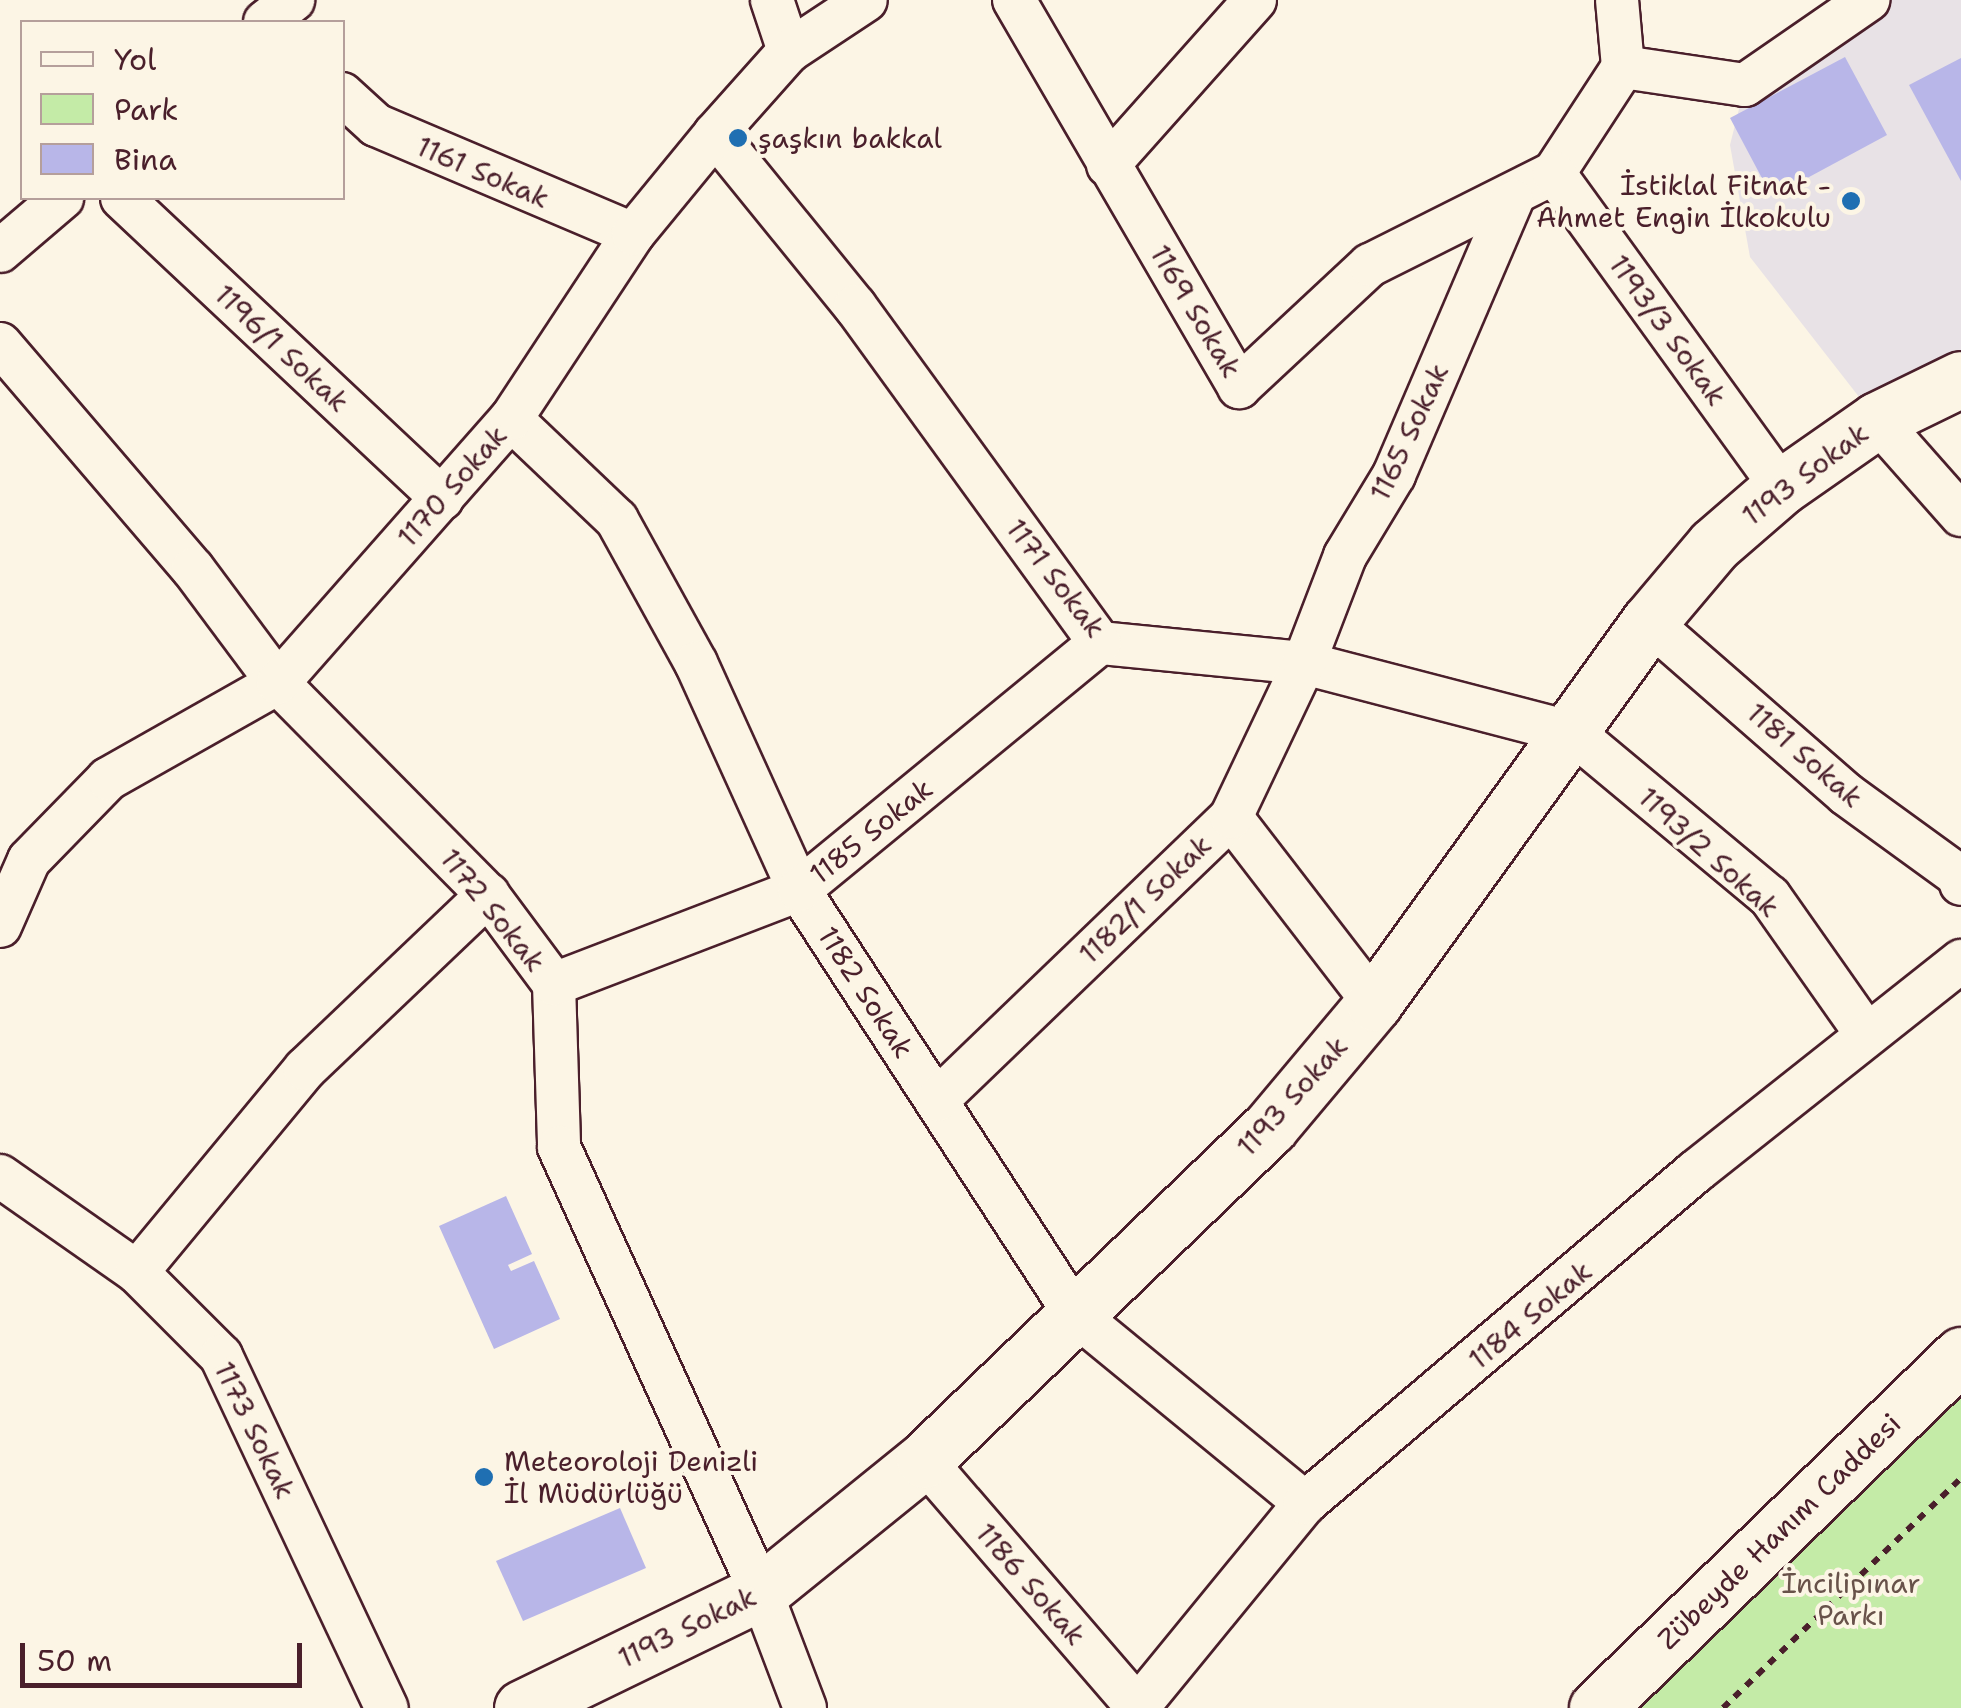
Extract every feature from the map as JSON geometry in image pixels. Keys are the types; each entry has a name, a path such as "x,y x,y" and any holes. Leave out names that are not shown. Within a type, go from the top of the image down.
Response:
{"street":[{"path":"772,0 789,51"},
{"name":"1170 Sokak","path":"0,926 29,860 108,779 278,683 511,420 633,234 715,134 789,51 866,0"},
{"name":"1169 Sokak","path":"1014,0 1240,387 1370,265 1512,200"},
{"path":"1108,165 1255,0"},
{"path":"1512,200 1554,174 1623,66 1617,0"},
{"path":"1623,66 1745,85 1868,0"},
{"name":"1161 Sokak","path":"345,97 376,126 633,234"},
{"name":"1171 Sokak","path":"715,134 856,306 1100,643 1304,663 1574,734"},
{"name":"1193/3 Sokak","path":"1554,174 1781,486"},
{"path":"0,251 60,200"},
{"name":"1196/1 Sokak","path":"124,200 442,498"},
{"name":"1165 Sokak","path":"1304,663 1344,556 1394,475 1512,200"},
{"name":"1172 Sokak","path":"0,344 194,570 278,683 488,895 554,984 559,1147 761,1592 806,1708"},
{"name":"1193 Sokak","path":"522,1708 761,1592 924,1460 1270,1127 1374,1003 1574,734 1649,622 1714,545 1781,486 1878,420 1961,378"},
{"name":"1182 Sokak","path":"511,420 617,520 696,663 799,890 1075,1314 1305,1503"},
{"path":"1878,420 1961,515"},
{"name":"1181 Sokak","path":"1649,622 1846,794 1959,876 1961,884"},
{"name":"1185 Sokak","path":"554,984 799,890 1100,643"},
{"name":"1182/1 Sokak","path":"937,1100 1231,817 1304,663"},
{"name":"1193/2 Sokak","path":"1574,734 1770,898 1865,1032"},
{"path":"1231,817 1374,1003"},
{"path":"138,1272 305,1068 488,895"},
{"name":"1184 Sokak","path":"1138,1708 1305,1503 1865,1032 1961,961"},
{"name":"1173 Sokak","path":"0,1176 138,1272 221,1356 387,1708"},
{"name":"Zübeyde Hanım Caddesi","path":"1597,1708 1961,1355"},
{"name":"1186 Sokak","path":"924,1460 1138,1708"}],"path":[{"path":"1723,1708 1961,1478"}],"shaded area":[{"name":"İstiklal Fitnat - Ahmet Engin İlkokulu","path":"1868,0 1961,0 1961,379 1877,420 1750,257 1730,145 1745,85"}],"green space":[{"name":"İncilipınar Parkı","path":"1961,1349 1961,1708 1576,1708"}],"building":[{"path":"1845,57 1887,135 1772,197 1730,118"},
{"path":"1961,58 1961,181 1909,85"},
{"path":"506,1196 532,1254 508,1265 511,1271 534,1261 560,1319 494,1349 439,1226"},
{"path":"620,1508 646,1568 523,1621 496,1561"}],"place":[{"name":"şaşkın bakkal","path":"738,138"},
{"name":"İstiklal Fitnat - Ahmet Engin İlkokulu","path":"1851,201"},
{"name":"Meteoroloji Denizli İl Müdürlüğü","path":"484,1477"}]}
